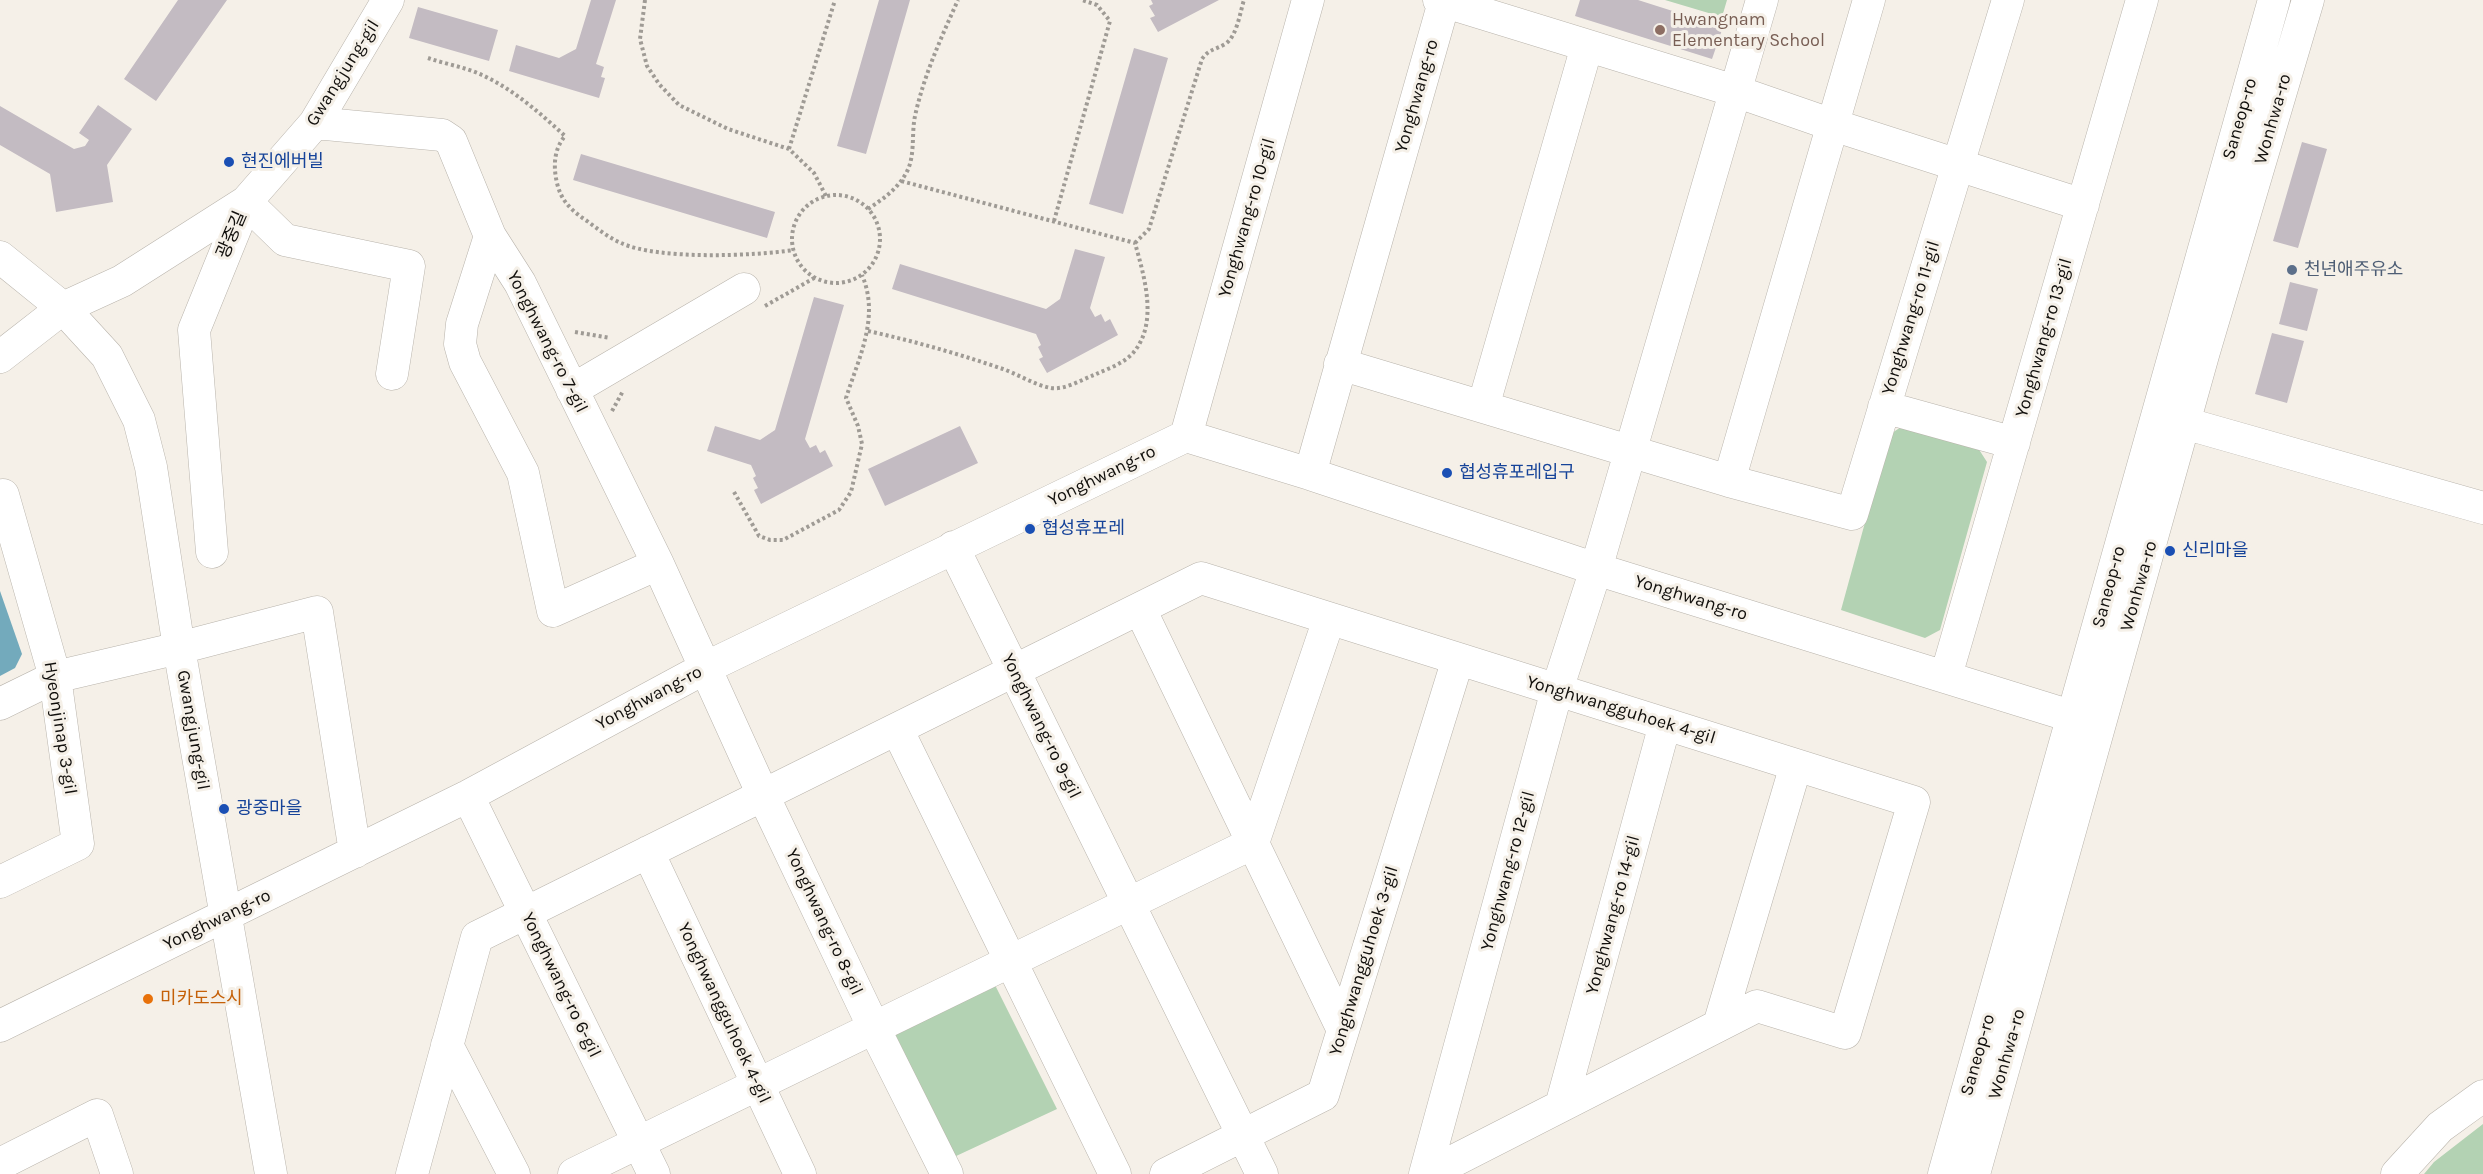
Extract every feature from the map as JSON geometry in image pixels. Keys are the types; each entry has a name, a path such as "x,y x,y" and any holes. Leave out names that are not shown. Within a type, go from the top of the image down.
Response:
{"street":[{"name":"Gwangjung-gil","path":"63,308 122,281 246,202 315,123 388,0"},
{"name":"Yonghwang-ro 10-gil","path":"1186,436 1308,0"},
{"path":"1596,569 1762,0"},
{"path":"1729,481 1869,0"},
{"name":"Yonghwang-ro 11-gil","path":"1630,451 1729,481 1852,514 2008,0"},
{"name":"Yonghwang-ro 13-gil","path":"1946,676 2142,0"},
{"name":"Saneop-ro","path":"1944,1174 2274,0"},
{"name":"Wonhwa-ro","path":"1974,1174 2184,423 2308,0"},
{"name":"Yonghwang-ro","path":"1310,474 1442,1"},
{"path":"1442,1 1735,91 1833,125 2083,205"},
{"path":"1484,407 1587,46"},
{"name":"Yonghwang-ro 7-gil","path":"315,123 442,135 451,141 490,236 520,283 707,667"},
{"name":"광중길","path":"212,552 194,330 246,202 285,240 408,266 392,374"},
{"path":"490,236 462,324 460,344 465,362 523,473 553,611 658,564"},
{"name":"Gwangjung-gil","path":"0,257 63,308 107,356 139,420 151,467 179,648 271,1174"},
{"path":"572,390 744,289"},
{"path":"0,357 63,308"},
{"path":"1340,364 1630,451"},
{"path":"1884,407 2014,443"},
{"path":"2184,423 2483,508"},
{"name":"Yonghwang-ro","path":"0,1026 468,796 707,667 1186,436 1310,474 1596,569 2074,717"},
{"name":"Hyeonjinap 3-gil","path":"0,882 78,844 55,677 2,496"},
{"name":"Yonghwang-ro 9-gil","path":"953,547 1262,1174"},
{"name":"Yonghwang-ro 12-gil","path":"1427,1174 1557,690 1596,569"},
{"name":"Yonghwangguhoek 4-gil","path":"412,1174 477,937 1201,578 1914,802 1845,1033 1757,1006 1719,1025"},
{"path":"1140,609 1342,1030"},
{"path":"0,704 55,677 317,612 355,852"},
{"path":"574,1174 1253,843 1329,619"},
{"name":"Yonghwangguhoek 3-gil","path":"1166,1174 1323,1095 1458,659"},
{"name":"Yonghwang-ro 8-gil","path":"707,667 763,795 874,1028 947,1174"},
{"name":"Yonghwang-ro 14-gil","path":"1561,1106 1665,724"},
{"path":"897,729 1115,1174"},
{"path":"1427,1174 1719,1025 1796,765"},
{"name":"Yonghwang-ro 6-gil","path":"468,796 654,1174"},
{"name":"Yonghwangguhoek 4-gil","path":"648,852 800,1174"},
{"path":"447,1045 514,1174"},
{"path":"2397,1174 2440,1127 2483,1096"},
{"path":"0,1164 97,1115 117,1174"}],"path":[{"path":"645,0 640,39 647,66 659,84 679,105 728,129 789,149 814,173 826,196"},
{"path":"789,149 835,0"},
{"path":"868,208 893,192 906,174 912,154 914,119 927,68 958,0"},
{"path":"1054,221 1110,21 1097,5 1082,0"},
{"path":"1135,243 1149,229 1202,59 1208,51 1227,43 1232,38 1244,0"},
{"path":"428,58 481,74 543,116 565,136 556,146 555,169 559,193 574,212 623,244 656,252 727,255 756,255 794,250"},
{"path":"901,181 1135,243"},
{"path":"841,195 856,200 868,208 877,221 880,235 879,251 873,264 862,275 848,281 833,283 820,280 804,268 794,250 792,237 802,211 812,202 826,196 841,195"},
{"path":"868,331 954,352 1050,388 1061,388 1114,366 1133,353 1143,335 1147,317 1147,298 1135,243"},
{"path":"734,492 759,536 770,540 783,540 839,510 847,501 862,444 858,426 846,398 868,331 871,314 868,289 862,275"}],"green space":[{"path":"1665,0 1727,0 1722,17"},
{"path":"1904,425 1978,448 1987,462 1940,630 1925,638 1841,610 1889,435"},
{"path":"983,961 1057,1109 954,1157 880,1012"},
{"path":"2483,1124 2483,1174 2424,1174 2434,1162"}],"water":[{"path":"0,591 22,654 15,668 0,676"}],"building":[{"path":"178,0 227,0 156,101 124,79"},
{"path":"591,0 616,0 596,64 604,67 601,77 605,78 599,98 509,71 516,45 559,58 576,49"},
{"path":"879,0 910,0 866,154 837,146"},
{"path":"1151,0 1219,0 1158,32 1150,18 1155,16 1149,6 1153,4"},
{"path":"1580,0 1638,0 1723,27 1712,59 1575,16"},
{"path":"418,7 498,30 489,61 409,38"},
{"path":"1134,48 1168,58 1123,214 1089,204"},
{"path":"98,105 132,129 107,165 113,202 56,212 50,174 0,145 0,106 74,149 85,146 89,140 79,133"},
{"path":"2302,142 2327,149 2298,248 2273,241"},
{"path":"581,154 775,212 767,238 573,180"},
{"path":"1075,249 1105,257 1090,308 1095,317 1101,314 1105,322 1110,319 1118,335 1047,373 1039,359 1043,357 1038,347 1041,345 1036,334 892,289 900,264 1046,309 1060,299"},
{"path":"2290,282 2318,289 2307,331 2279,324"},
{"path":"814,297 844,305 805,439 810,448 816,445 820,453 825,450 833,466 761,504 754,490 758,488 753,478 756,476 751,465 707,451 715,426 760,440 775,430"},
{"path":"2272,333 2304,341 2287,403 2255,394"},
{"path":"960,426 978,463 885,506 868,469"}],"place":[{"name":"Hwangnam Elementary School","path":"1660,30"},
{"name":"현진에버빌","path":"229,162"},
{"name":"천년애주유소","path":"2292,270"},
{"name":"협성휴포레입구","path":"1447,473"},
{"name":"협성휴포레","path":"1030,529"},
{"name":"신리마을","path":"2170,551"},
{"name":"광중마을","path":"224,809"},
{"name":"미카도스시","path":"148,999"}]}
